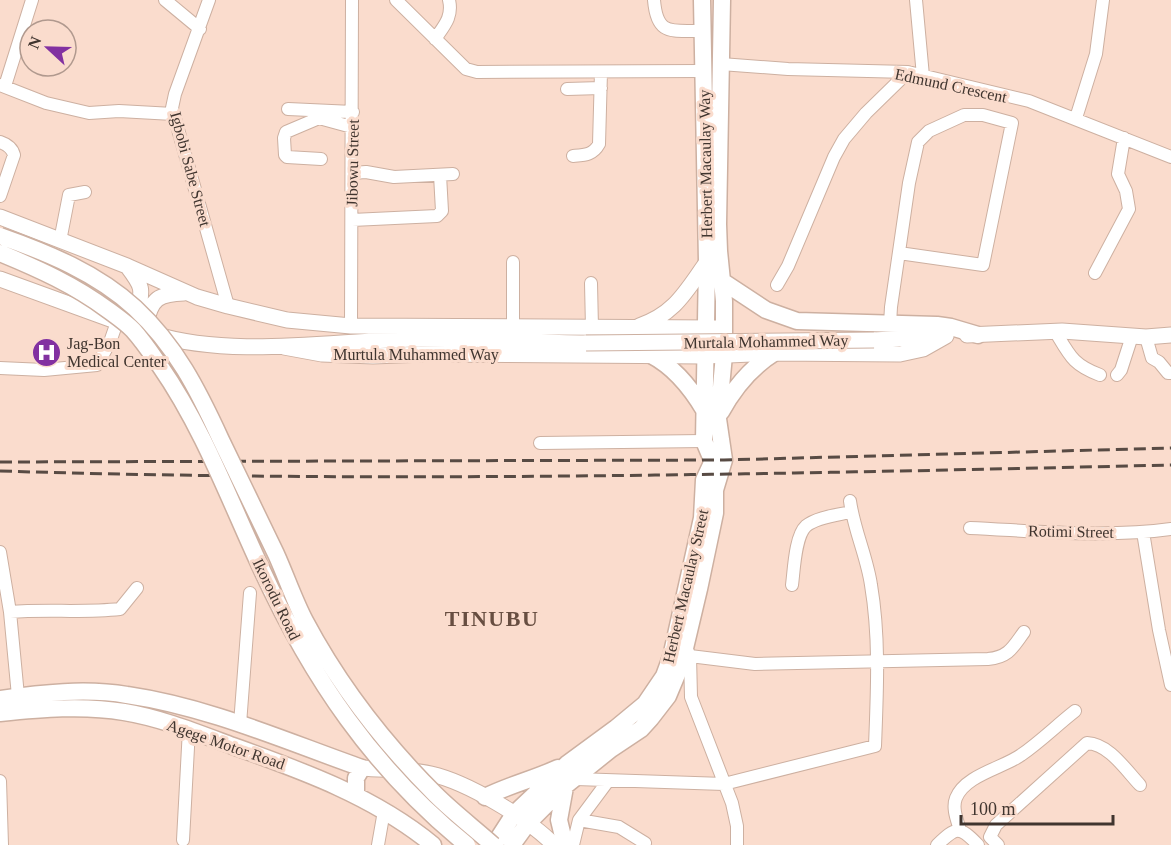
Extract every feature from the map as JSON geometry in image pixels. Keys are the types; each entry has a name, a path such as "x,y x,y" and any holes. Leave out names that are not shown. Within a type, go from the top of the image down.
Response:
{"highway":[{"name":"Herbert Macaulay Way","path":"702,0 701,244 707,262 706,328"},
{"name":"Herbert Macaulay Way","path":"722,0 718,224 724,327"},
{"name":"Ikorodu Road","path":"0,236 72,266 106,285 135,308 173,351 190,376 305,620 336,673 376,730 395,752 437,796 494,845"},
{"name":"Ikorodu Road","path":"0,253 81,290 131,328 145,343 189,411 262,571 301,648 330,695 364,744 401,785 467,845"},
{"path":"722,281 766,310 798,321 937,325 978,335"},
{"name":"Herbert Macaulay Street","path":"494,845 521,819 567,764 645,704 664,676 671,657 698,539 704,500 704,480 712,460 704,441 724,356 724,327"},
{"name":"Herbert Macaulay Street","path":"513,845 521,819 571,783 611,749 641,729 668,696 688,652 713,521 715,490 724,460 711,415 705,356 706,328"},
{"path":"651,355 671,368 683,380 711,415 727,401 746,375 774,354"},
{"name":"Agege Motor Road","path":"0,699 75,693 127,694 193,709 362,768"},
{"name":"Agege Motor Road","path":"0,713 39,709 108,710 126,712 189,729 288,766 356,795 384,811 433,845"},
{"path":"485,797 509,785 542,775 567,764"},
{"path":"356,795 355,785 362,768"},
{"path":"565,845 559,820 571,783"}],"main road":[{"path":"0,217 127,266 187,293 228,306 287,320 351,326"},
{"path":"629,329 649,323 665,314 688,291 707,262"},
{"path":"115,321 127,320 137,313 142,293 138,280 127,266"},
{"path":"0,279 156,335"},
{"path":"156,335 146,324 153,302 166,293 187,293"},
{"name":"Murtula Muhammed Way","path":"351,326 513,328 589,336"},
{"name":"Murtula Muhammed Way","path":"156,335 212,344 284,347 322,354 373,356 423,347 589,336 629,329 724,327"},
{"path":"946,336 1055,332 1139,337 1171,335"},
{"name":"Murtala Mohammed Way","path":"589,336 874,340 946,336"},
{"name":"Murtula Muhammed Way","path":"423,347 705,356 900,354 923,349 946,336"},
{"path":"362,768 430,774 448,779 485,797 521,819 554,845"}],"street":[{"path":"32,0 2,85 46,103 89,113 119,111 173,114"},
{"path":"165,0 200,29"},
{"name":"Igbobi Sabe Street","path":"209,0 175,94 173,114 202,208 228,306"},
{"name":"Jibowu Street","path":"351,326 352,0"},
{"path":"396,0 466,69 477,72 703,71"},
{"path":"435,39 449,19 451,9 448,0"},
{"path":"654,0 656,18 661,25 669,29 702,31"},
{"path":"916,0 923,76"},
{"path":"1076,118 1096,54 1103,0"},
{"name":"Edmund Crescent","path":"721,64 788,69 908,72 1029,101 1171,157"},
{"path":"573,156 588,155 595,151 599,144 601,72"},
{"path":"777,285 788,266 834,157 844,139 866,113 908,72"},
{"path":"567,89 601,88"},
{"path":"288,109 352,112"},
{"path":"890,324 899,253 909,183 918,142 929,131 964,115 983,115 1012,123 983,265 899,253"},
{"path":"321,159 287,157 284,138 286,132 319,118 352,127"},
{"path":"1095,273 1129,209 1126,191 1118,174 1124,138"},
{"path":"0,141 13,150 14,154 0,196"},
{"path":"351,220 437,216 442,211 446,175 394,177 366,172 352,173"},
{"path":"60,241 69,195 85,192"},
{"path":"513,262 513,328"},
{"path":"589,336 591,283"},
{"path":"0,368 44,370 98,365 110,342 115,321"},
{"path":"1055,332 1076,363 1089,372 1100,375"},
{"path":"1117,375 1139,337 1152,358 1159,362 1168,373 1171,373"},
{"path":"540,442 704,441"},
{"path":"571,783 608,781 724,784 875,746 878,660 871,582 851,506 805,527 799,539 792,585"},
{"name":"Rotimi Street","path":"970,528 1091,533 1171,529"},
{"path":"1143,532 1159,630 1171,685"},
{"path":"0,552 3,593 10,612 18,696"},
{"path":"10,612 38,610 78,612 120,609 137,588"},
{"path":"240,724 250,593"},
{"path":"737,845 734,814 691,698 688,652 755,663 1000,658 1009,652 1024,632"},
{"path":"960,830 954,805 963,788 992,769 1019,757 1075,711"},
{"path":"183,840 189,729"},
{"path":"998,845 990,837 996,825 1087,743 1097,744 1105,749 1140,785"},
{"path":"0,780 2,845"},
{"path":"573,845 579,820 608,781"},
{"path":"378,845 384,811"},
{"path":"579,820 619,827 645,843"},
{"path":"937,845 951,832 960,830 965,831 978,845"}],"railway":[{"path":"0,462 724,460 1171,448"},
{"path":"0,471 146,475 439,477 732,474 1171,465"}],"place":[{"name":"Jag-Bon Medical Center","path":"46,352"}],"district":[{"name":"TINUBU","path":"492,618"}]}
